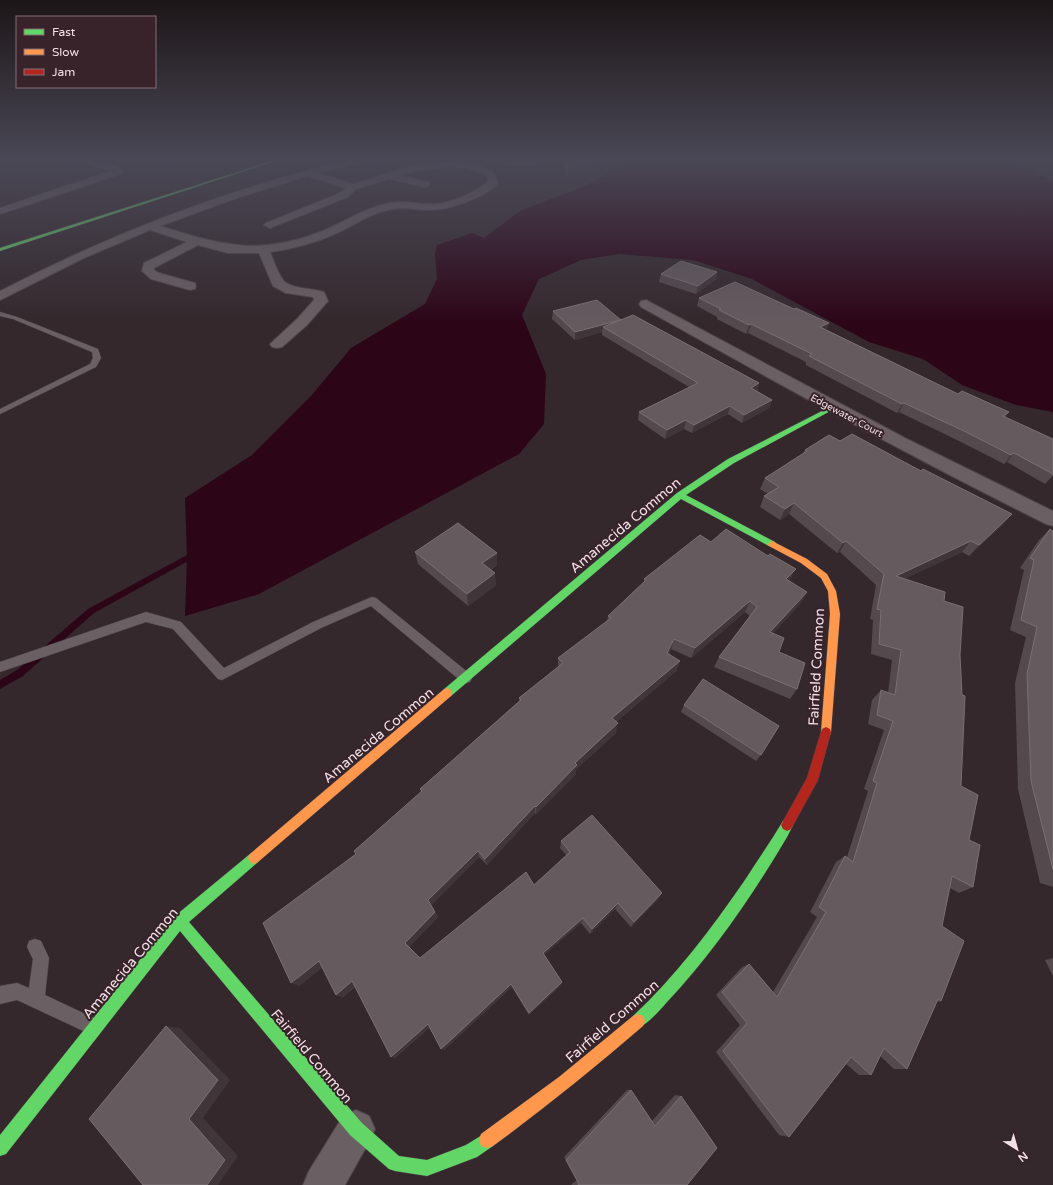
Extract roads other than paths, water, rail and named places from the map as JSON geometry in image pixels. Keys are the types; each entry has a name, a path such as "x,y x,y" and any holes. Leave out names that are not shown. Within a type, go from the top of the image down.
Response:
{"street":[{"path":"0,250 113,213"},
{"path":"0,296 106,245 187,213"},
{"path":"270,225 299,213"},
{"path":"150,227 196,242 230,249 263,249 277,248 305,241 324,234 367,213"},
{"path":"190,286 155,276 148,271 148,266 196,242"},
{"path":"263,249 278,283 291,290 311,292 319,295 321,300 302,322 277,344"},
{"name":"Edgewater Court","path":"646,304 832,408 979,484 1053,519"},
{"name":"Amanecida Common","path":"0,1148 180,921 680,495 731,462 832,408"},
{"name":"Fairfield Common","path":"180,921 356,1129 395,1163 427,1168 471,1151 528,1111 658,1003 695,962 783,832 812,780 827,728 835,614 832,591 824,576 804,561 680,495"},
{"path":"323,1185 356,1129"}],"lane":[{"path":"0,314 15,318 95,352 97,358 93,365 0,412"},
{"path":"0,667 146,617 177,625 222,675 317,625 372,601 466,678"},
{"path":"36,948 41,958 36,1000"},
{"path":"0,995 17,992 95,1027"}],"waterway":[{"path":"0,685 20,673 91,611 187,558"}]}
